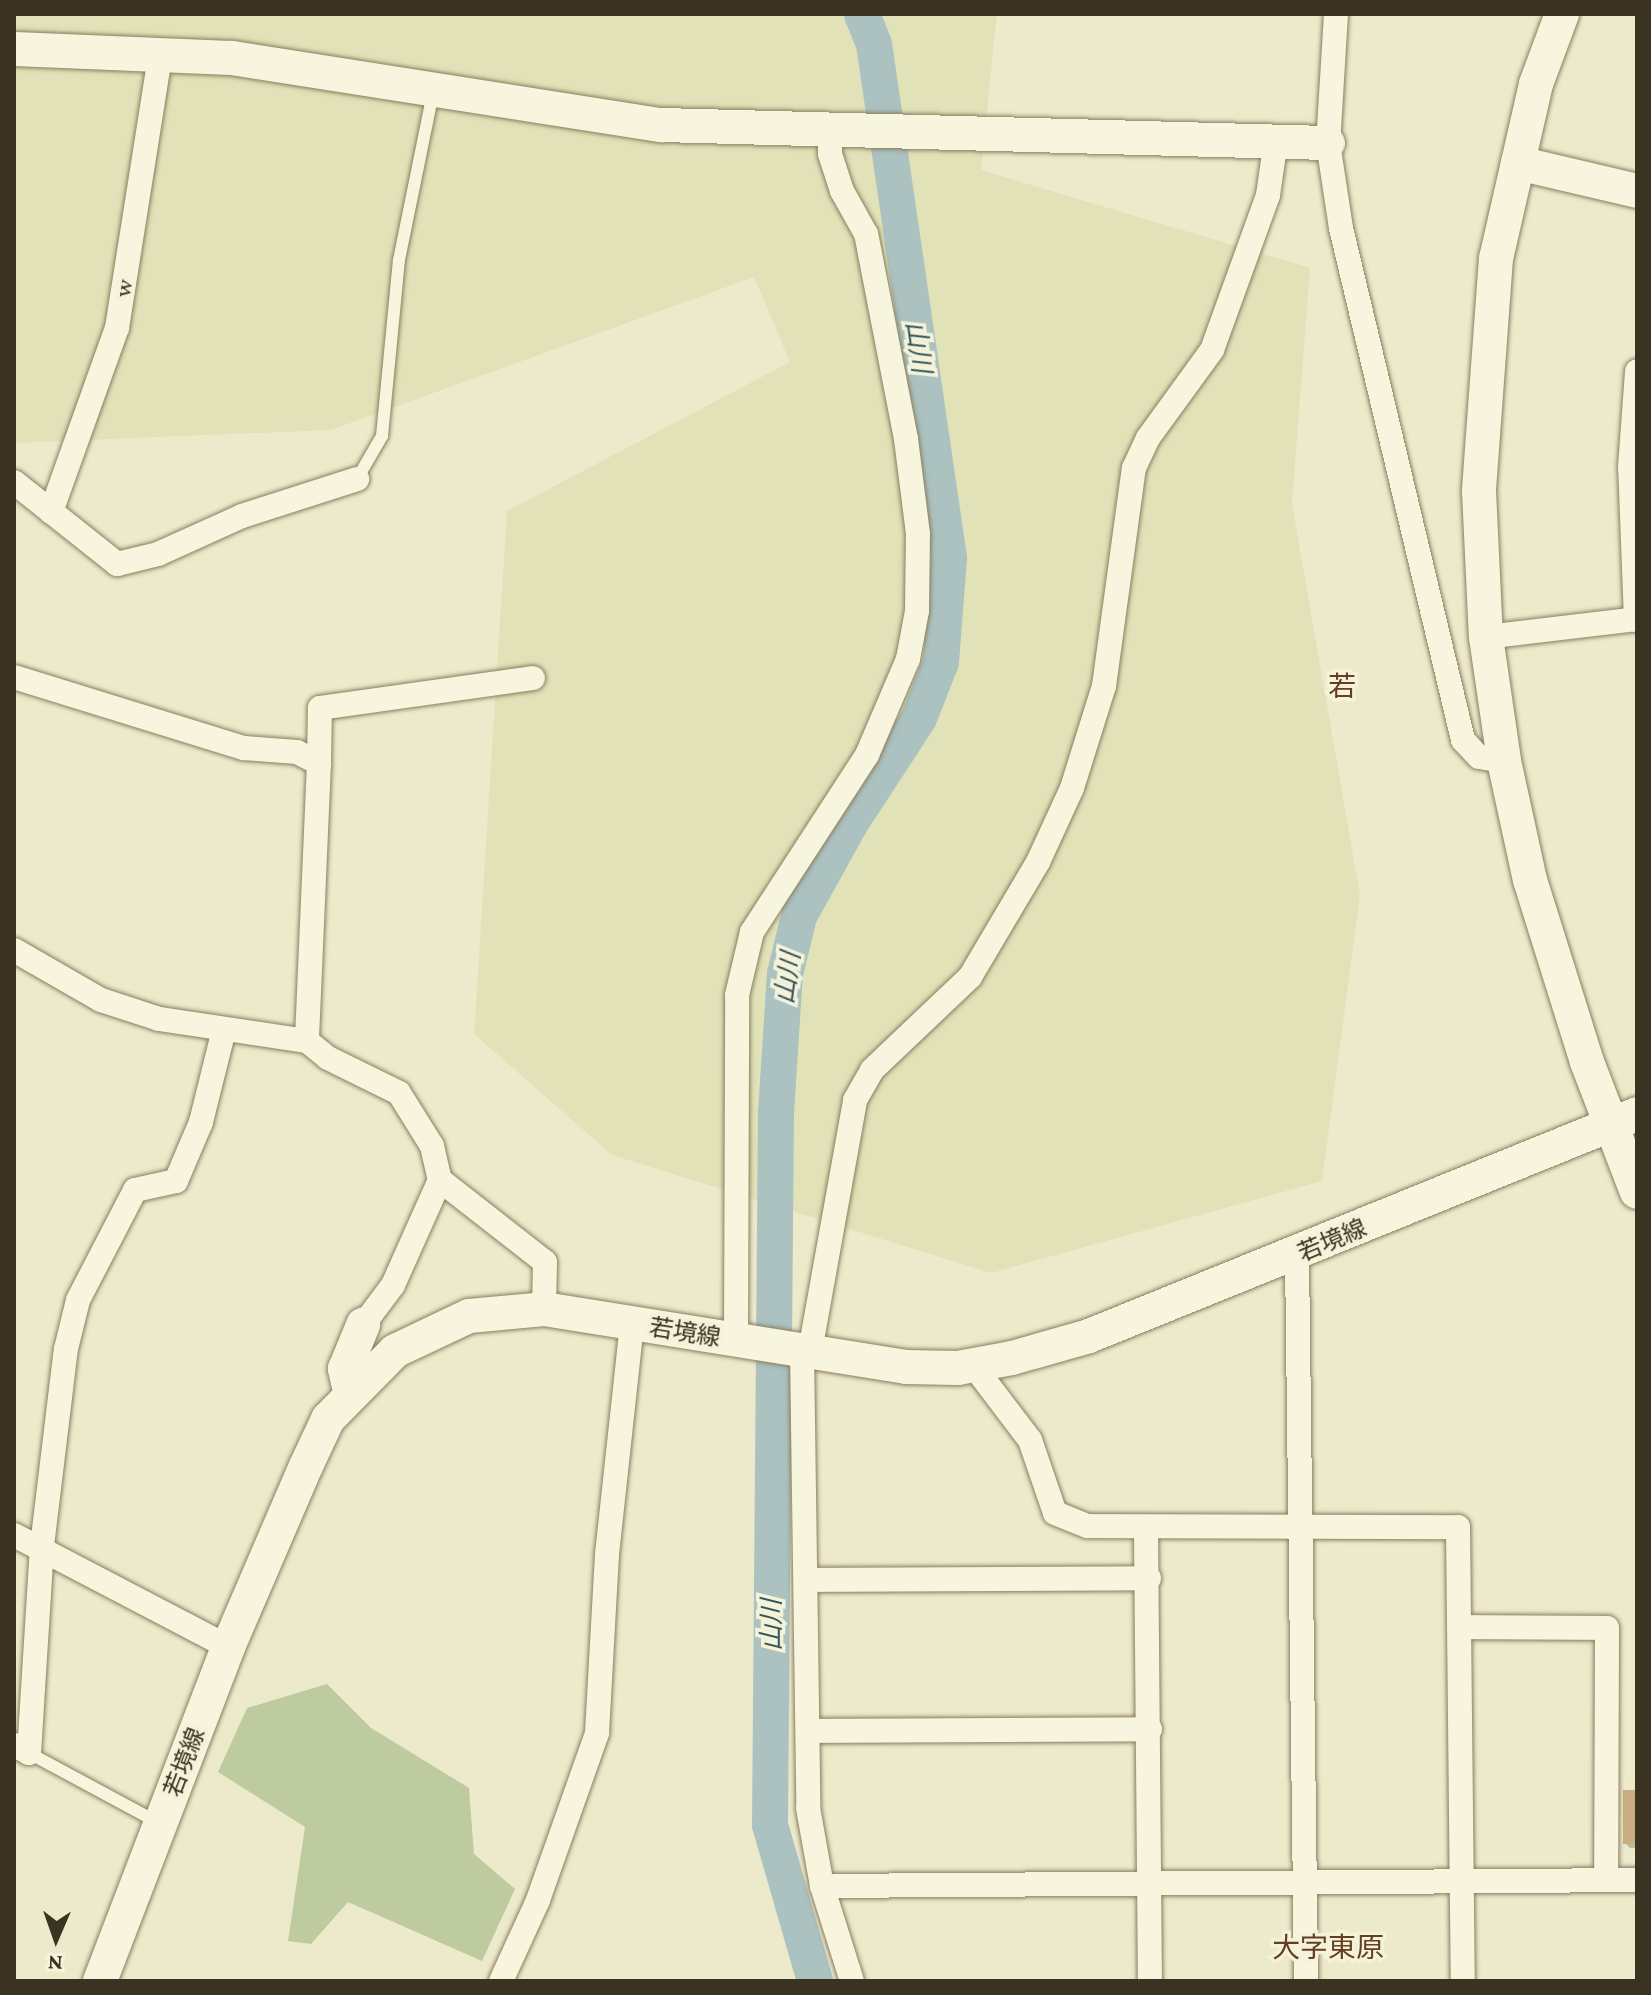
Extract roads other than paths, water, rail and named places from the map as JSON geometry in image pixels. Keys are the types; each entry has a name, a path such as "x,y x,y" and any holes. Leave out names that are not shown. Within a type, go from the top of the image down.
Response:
{"street":[{"path":"1562,14 1536,84 1496,258 1482,397 1479,491 1486,637 1504,761 1530,880 1623,1119 1637,1192"},
{"path":"1339,16 1328,143 1341,228 1463,740 1479,757 1504,761"},
{"path":"14,49 232,58 662,125 1328,143"},
{"name":"w","path":"51,512 117,328 160,55"},
{"path":"743,1341 737,995 752,932 867,755 908,659 917,611 918,534 906,439 866,234 842,191 830,154 830,130"},
{"path":"852,1981 822,1886 808,1808 800,1350 855,1100 872,1070 970,977 1038,862 1072,788 1104,686 1134,468 1148,438 1212,350 1268,195 1276,140"},
{"path":"1518,163 1637,191"},
{"path":"1486,637 1636,620 1630,467 1637,371"},
{"path":"14,482 117,564 158,554 242,516 357,479"},
{"path":"14,677 244,748 297,752 319,763"},
{"path":"350,1391 345,1369 363,1325 393,1285 440,1180 432,1146 399,1093 313,1049 307,1041 320,708 533,678"},
{"path":"14,950 101,1000 159,1019 307,1041"},
{"path":"22,1749 66,1349 78,1300 135,1190 176,1181 201,1122 224,1030"},
{"name":"若境線","path":"100,1981 228,1647 328,1419 350,1391 395,1351 469,1316 544,1309 906,1367 973,1365 1089,1336 1297,1255 1623,1119"},
{"path":"440,1180 545,1262 544,1309"},
{"path":"1297,1255 1306,1981"},
{"path":"501,1981 544,1887 597,1733 607,1554 632,1323"},
{"path":"973,1365 1030,1440 1055,1513 1088,1526 1146,1529 1458,1527 1463,1981"},
{"path":"1146,1529 1149,1578 1150,1981"},
{"path":"14,1535 42,1546 228,1647"},
{"path":"806,1580 1149,1578"},
{"path":"1459,1627 1607,1628 1606,1880"},
{"path":"808,1731 1150,1729"},
{"path":"822,1886 1637,1880"}],"lane":[{"path":"357,479 382,436 399,260 434,90"},
{"path":"22,1749 160,1823"}],"waterway":[{"name":"山川","path":"815,1981 770,1825 776,1112 785,974 799,916 850,824 919,718 941,662 949,558 874,44 862,14"}],"district":[{"name":"若","path":"1342,687"},
{"name":"大字東原","path":"1328,1948"}]}
